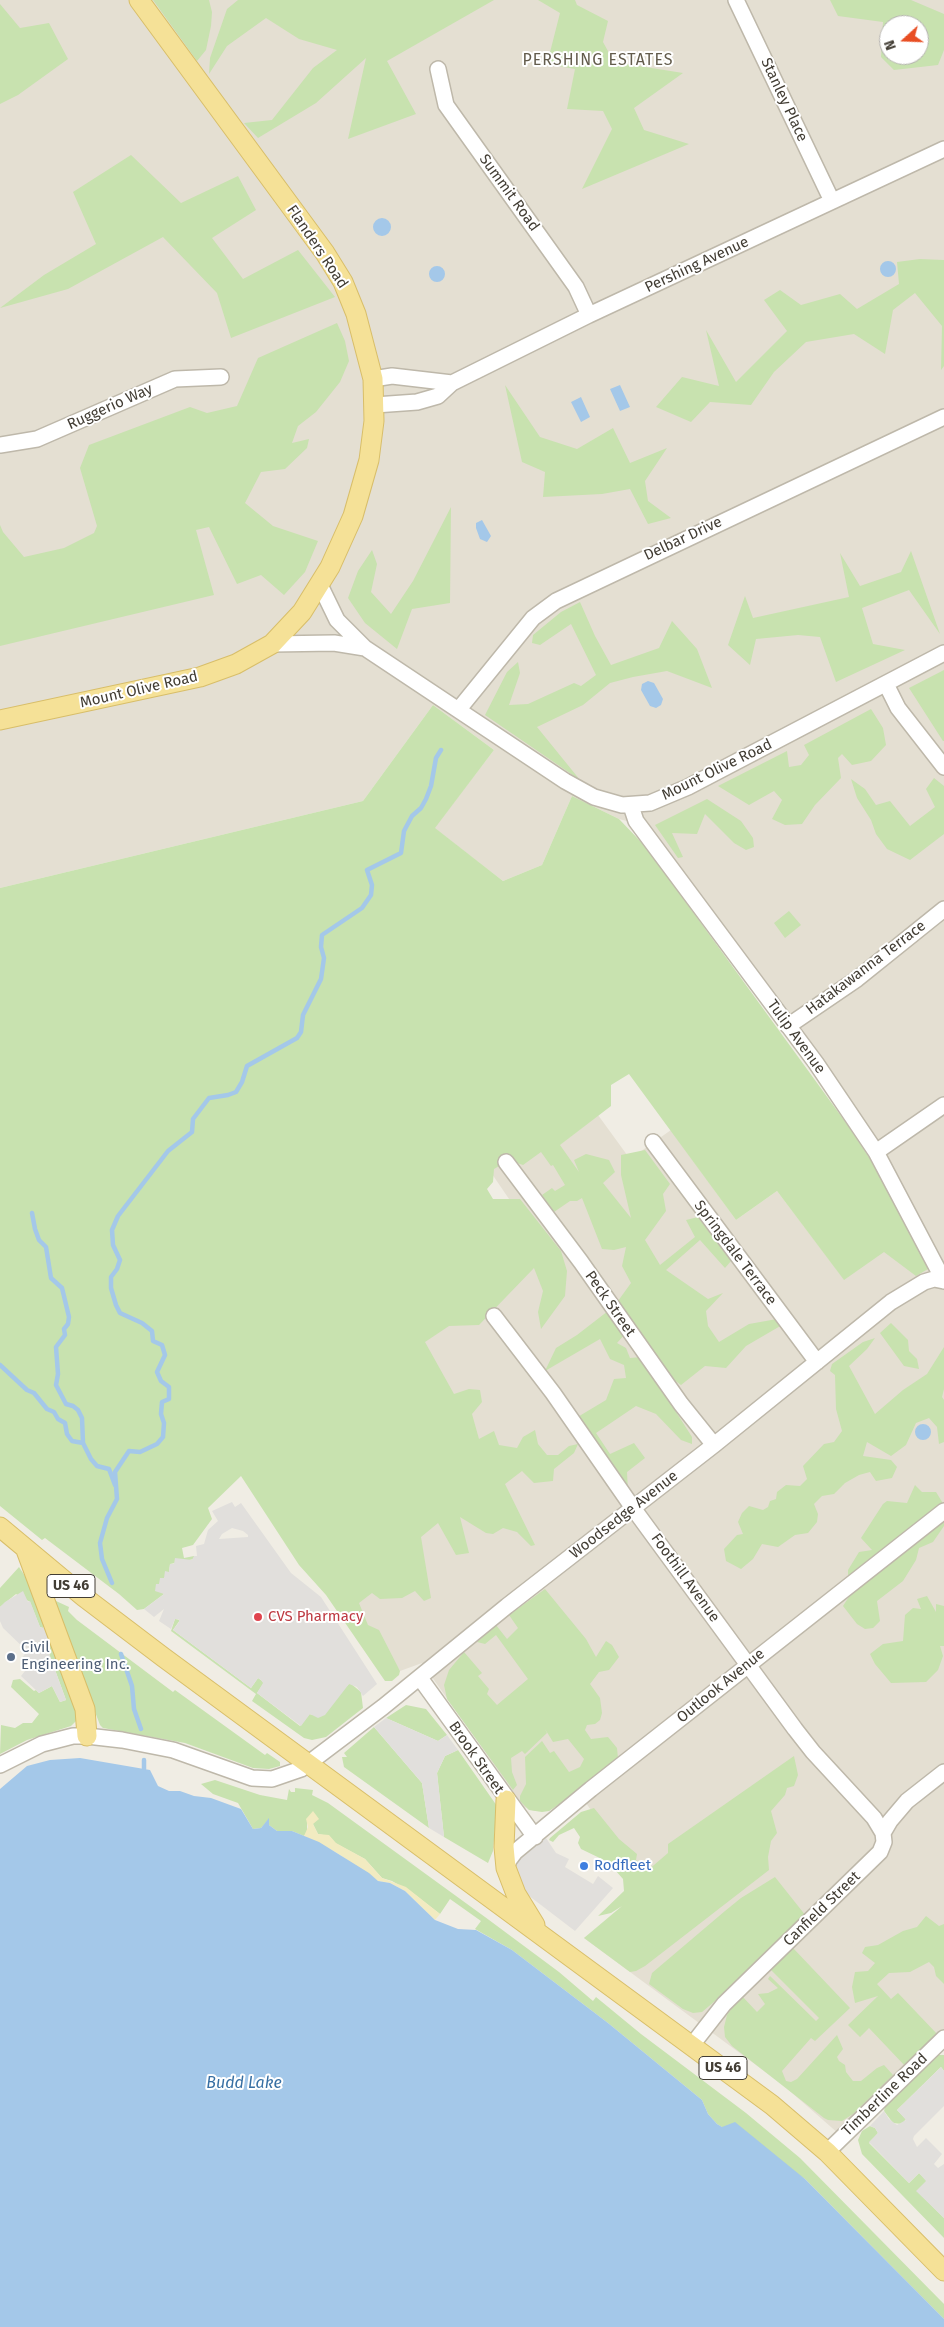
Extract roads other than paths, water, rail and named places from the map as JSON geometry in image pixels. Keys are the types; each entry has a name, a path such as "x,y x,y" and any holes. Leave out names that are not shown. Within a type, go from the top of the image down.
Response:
{"main road":[{"name":"Flanders Road","path":"139,0 336,271 356,314 373,379 375,406 372,445 361,493 346,534 320,585 302,612"},
{"name":"Mount Olive Road","path":"0,720 200,677 236,664 272,644 302,612"},
{"name":"US 46","path":"0,1527 124,1628 772,2105 827,2152 944,2270"},
{"path":"26,1549 85,1709 87,1736"},
{"path":"506,1800 504,1848 506,1868 524,1908 541,1934"}],"street":[{"name":"Stanley Place","path":"736,0 832,201"},
{"name":"Summit Road","path":"438,69 446,105 576,287 589,315"},
{"name":"Pershing Avenue","path":"375,406 427,400 438,396 452,383 589,315 944,149"},
{"name":"Ruggerio Way","path":"0,446 37,439 175,379 221,376"},
{"path":"373,379 392,376 452,383"},
{"name":"Delbar Drive","path":"458,709 533,618 556,601 944,417"},
{"name":"Mount Olive Road","path":"320,585 337,620 365,648 565,781 609,802 631,806 650,803 688,787 944,653"},
{"name":"Mount Olive Road","path":"272,644 334,643 365,648"},
{"path":"886,684 898,708 944,766"},
{"name":"Tulip Avenue","path":"631,806 636,821 788,1026 876,1152 944,1281"},
{"name":"Hatakawanna Terrace","path":"788,1026 857,978 944,909"},
{"path":"876,1152 944,1105"},
{"name":"Springdale Terrace","path":"653,1142 818,1362"},
{"name":"Peck Street","path":"506,1162 581,1262 681,1404 714,1445"},
{"name":"Woodsedge Avenue","path":"0,1765 42,1744 68,1737 87,1736 122,1740 173,1750 242,1776 256,1779 268,1780 285,1776 309,1764 902,1295 929,1280 944,1281"},
{"name":"Foothill Avenue","path":"494,1316 553,1393 633,1508 747,1665 813,1752 874,1818 883,1833"},
{"name":"Outlook Avenue","path":"506,1868 511,1856 747,1665 944,1511"},
{"name":"Brook Street","path":"420,1678 506,1800 535,1837"},
{"name":"Canfield Street","path":"692,2045 724,2004 880,1852 884,1842 883,1833 890,1821 907,1801 944,1772"},
{"name":"Timberline Road","path":"827,2152 944,2038"}],"water":[{"path":"378,218 386,218 391,223 389,234 378,236 373,231 373,223"},
{"path":"885,261 891,261 896,266 894,275 885,277 880,272 880,266"},
{"path":"434,266 440,266 445,271 443,280 434,282 429,277 429,271"},
{"path":"620,385 630,407 620,411 610,389"},
{"path":"581,397 590,417 581,422 571,402"},
{"path":"482,520 491,536 487,542 480,539 476,528 476,523"},
{"path":"648,681 654,683 663,699 661,705 656,708 650,706 641,690 642,684"},
{"path":"920,1424 926,1424 931,1429 929,1438 920,1440 915,1435 915,1429"},
{"name":"Budd Lake","path":"80,1758 150,1770 158,1786 169,1791 180,1791 194,1796 211,1798 241,1809 253,1829 261,1828 269,1818 269,1825 277,1831 292,1831 319,1842 369,1873 378,1881 390,1883 405,1891 435,1920 458,1929 476,1930 512,1950 608,2023 702,2100 708,2114 717,2124 722,2127 735,2122 805,2179 944,2319 944,2327 0,2327 0,1789 27,1766 50,1760"}],"waterway":[{"path":"112,1583 102,1559 100,1543 107,1518 117,1499 115,1472 129,1451 140,1452 157,1444 163,1437 162,1402 169,1399 169,1387 161,1381 157,1372 165,1355 162,1345 153,1341 152,1331 142,1323 120,1313 116,1305 111,1288 111,1277 117,1269 120,1260 113,1245 112,1230 118,1216 168,1151 192,1132 193,1119 209,1098 236,1092 242,1082 247,1066 297,1038 301,1032 303,1015 321,979 324,958 321,947 322,935 362,908 371,895 372,885 367,870 401,853 404,831 412,816 421,808 426,799 431,786 436,758 441,750"},
{"path":"32,1213 39,1240 46,1247 51,1278 62,1288 69,1317 68,1324 64,1329 65,1335 56,1347 58,1374 56,1385 66,1404 78,1410 82,1418 83,1443 91,1459 97,1466 109,1469 115,1485"},
{"path":"0,1365 27,1390 34,1393 47,1409 54,1412 58,1419 65,1423 67,1434 72,1441 83,1443"},
{"path":"121,1654 132,1686 134,1709 141,1729"},
{"path":"144,1760 144,1769"}],"place":[{"name":"CVS Pharmacy","path":"258,1617"},
{"name":"Civil Engineering Inc.","path":"11,1657"},
{"name":"Rodfleet","path":"584,1866"}],"district":[{"name":"PERSHING ESTATES","path":"598,61"}]}
